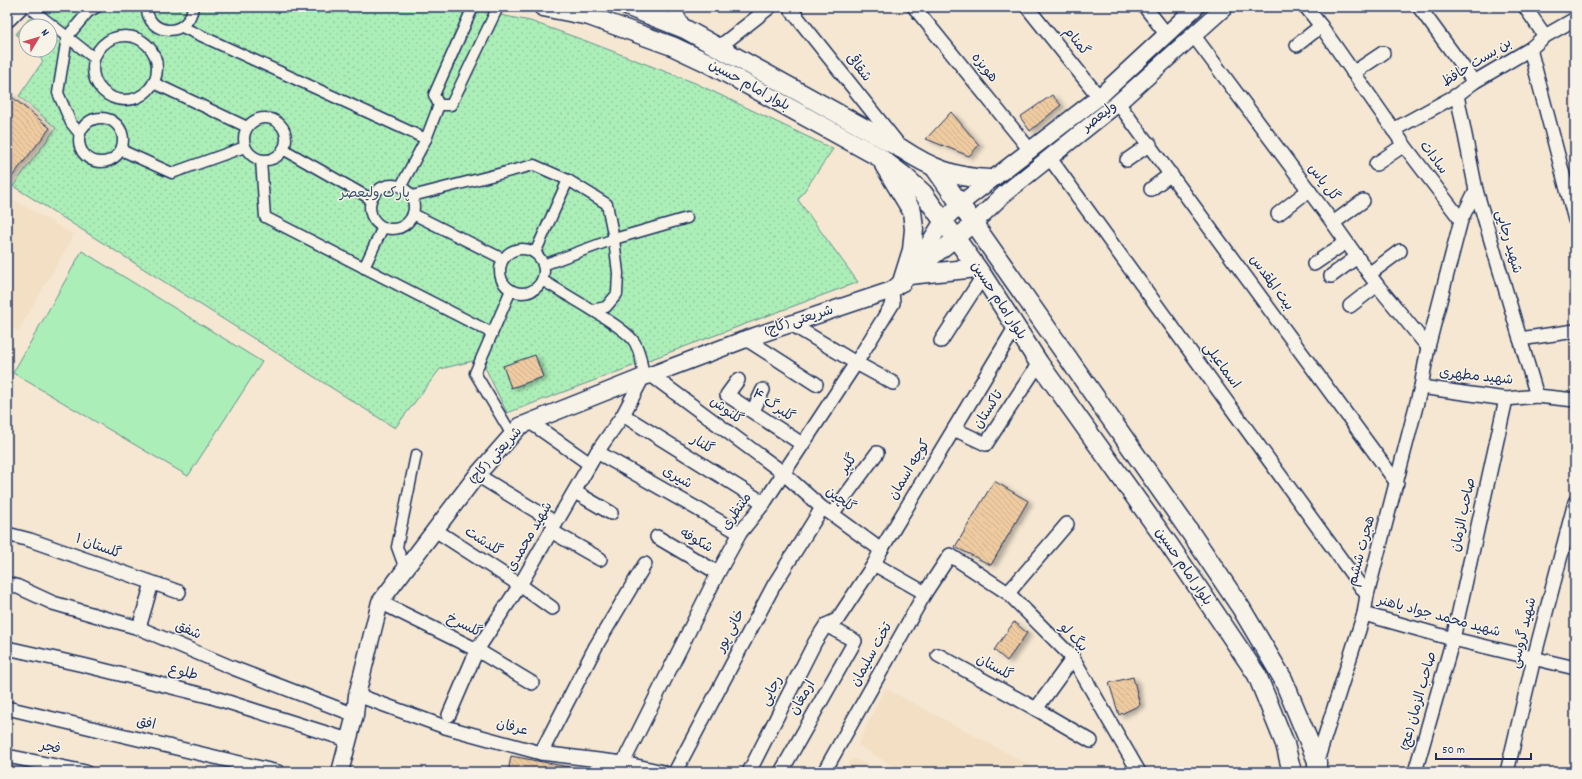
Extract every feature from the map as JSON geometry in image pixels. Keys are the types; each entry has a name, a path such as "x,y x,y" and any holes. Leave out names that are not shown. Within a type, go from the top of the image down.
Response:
{"main road":[{"path":"7,18 18,7"},
{"name":"بلوار امام حسین","path":"543,7 589,16 672,46 706,62 879,157 903,175 923,193 980,272 1039,363 1170,546 1257,675 1285,744 1292,772"},
{"name":"بلوار امام حسین","path":"629,7 686,29 902,149 924,163 934,167 1190,532 1241,608 1283,679 1317,766"},
{"path":"879,157 912,212 914,229 912,250 901,283 980,272"},
{"path":"934,167 957,176 990,179"},
{"path":"1170,546 1190,532"}],"street":[{"path":"29,7 94,58"},
{"path":"80,134 71,123 58,93 67,37 88,12 97,7"},
{"path":"147,7 149,18 153,24 167,30 175,30 182,27 192,14 193,7"},
{"path":"440,105 434,95 473,7"},
{"path":"440,105 451,105 498,7"},
{"path":"673,7 686,29"},
{"path":"719,47 770,7"},
{"name":"شقاقی","path":"789,7 902,149"},
{"name":"هویزه","path":"914,7 1030,150"},
{"name":"گمنام","path":"1027,7 1099,97"},
{"path":"1145,7 1167,35"},
{"name":"ولیعصر","path":"901,283 943,221 960,204 990,179 1099,97 1196,7"},
{"name":"ولیعصر","path":"901,283 973,224 1004,194 1118,103 1225,7"},
{"name":"سادات","path":"1306,7 1321,26 1393,130 1461,220"},
{"path":"1419,7 1474,82"},
{"path":"1525,7 1545,36"},
{"name":"بن بست حافظ","path":"1393,130 1457,95 1474,82 1530,49 1545,36 1575,19"},
{"path":"1297,45 1321,26"},
{"path":"182,27 426,139"},
{"path":"124,36 133,37 142,41 149,47 154,55 157,69 154,83 148,92 139,98 129,101 118,100 108,96 100,89 94,80 92,69 94,58 99,48 106,42 114,38 124,36"},
{"name":"گل یاس","path":"1194,36 1333,223 1377,285 1428,347"},
{"path":"1530,49 1575,220"},
{"path":"1353,73 1383,53"},
{"path":"154,83 247,127"},
{"name":"شهید رجایی","path":"1457,95 1476,190 1537,396"},
{"name":"بیت المقدس","path":"1118,103 1150,144 1397,483"},
{"path":"401,186 426,139 440,105"},
{"path":"265,118 278,123 285,135 284,149 274,158 268,160 254,158 245,147 244,134 247,127 252,122 265,118"},
{"path":"95,119 110,119 121,129 124,143 121,150 117,156 111,160 97,162 85,154 81,148 79,142 83,127 88,122 95,119"},
{"path":"1127,160 1150,144"},
{"path":"1376,164 1404,145"},
{"path":"121,150 172,173 245,147"},
{"path":"284,149 371,199"},
{"name":"اسماعیلی","path":"1049,157 1367,595"},
{"path":"261,160 265,218 492,333"},
{"path":"412,196 534,165 568,180 607,204 614,239 618,273 617,294 606,307 592,310"},
{"path":"1151,189 1171,174"},
{"path":"990,179 1004,194"},
{"path":"535,253 568,180"},
{"path":"394,184 401,186 408,190 412,196 414,202 413,214 410,220 404,225 390,229 383,227 377,223 370,212 371,199 375,192 380,188 394,184"},
{"path":"1278,214 1308,190"},
{"path":"1428,347 1461,220 1476,190"},
{"path":"1333,223 1363,201"},
{"path":"413,214 503,259"},
{"path":"543,265 614,239 687,218"},
{"path":"364,268 383,227"},
{"path":"1314,264 1346,242"},
{"path":"520,248 528,249 540,258 544,272 542,280 532,291 518,293 511,290 505,286 499,273 503,259 513,250 520,248"},
{"path":"1369,274 1400,251"},
{"path":"1331,276 1357,257"},
{"path":"940,341 980,272"},
{"path":"542,280 592,310 616,326 635,342 643,369 647,376"},
{"name":"شریعتی (کاج)","path":"340,772 355,715 357,695 380,602 477,475 520,426 647,376 901,283"},
{"name":"منتظری","path":"623,763 718,573 740,533 764,503 782,472 856,363 892,303 901,283"},
{"path":"1350,306 1377,285"},
{"path":"511,290 475,373 512,435"},
{"path":"791,324 856,363 893,383"},
{"name":"کوچه اسمان","path":"826,625 838,620 874,564 1016,326"},
{"path":"1520,339 1575,331"},
{"path":"746,339 816,384"},
{"name":"هجرت ششم","path":"1317,766 1364,614 1367,595 1421,387 1428,347"},
{"name":"تاکستان","path":"954,429 986,444 1039,363"},
{"name":"شهید محمدی","path":"449,715 477,650 520,585 597,452 623,415 647,376"},
{"name":"گلنوش","path":"647,376 782,472"},
{"name":"گلبرگ ۴","path":"738,380 727,395 802,444"},
{"name":"شهید مطهری","path":"1421,387 1506,398 1537,396 1575,400"},
{"path":"753,411 764,390"},
{"name":"صاحب الزمان","path":"1453,639 1506,398"},
{"name":"گلنار","path":"623,415 764,503"},
{"path":"530,422 590,464"},
{"name":"شیری","path":"597,452 740,533"},
{"name":"گلپر","path":"827,511 877,452"},
{"path":"405,569 397,547 416,455"},
{"name":"گلچین","path":"782,472 827,511 881,550"},
{"path":"477,475 600,559"},
{"path":"575,492 610,513"},
{"name":"شهید گروسی","path":"1507,772 1534,658 1575,502"},
{"name":"خانی پور","path":"674,772 774,585 827,511"},
{"path":"1008,593 1067,524"},
{"name":"گلدشت","path":"435,530 520,585 552,608"},
{"name":"گلستان ۱","path":"7,534 30,540 179,592"},
{"name":"شکوفه","path":"657,537 718,573"},
{"name":"بیگ لو","path":"950,555 1008,593 1073,658 1139,772"},
{"name":"تخت سلیمان","path":"824,772 925,593 950,555"},
{"path":"541,753 596,646 645,564"},
{"path":"874,564 925,593"},
{"path":"139,628 152,583"},
{"name":"شفق","path":"7,584 16,586 53,603 139,628 233,668 355,715"},
{"name":"گلسرخ","path":"380,602 477,650 532,683"},
{"name":"شهید محمد جواد باهنر","path":"1364,614 1453,639 1575,668"},
{"name":"ارمغان","path":"781,772 855,641 826,625"},
{"name":"رجایی","path":"749,772 814,642 826,625"},
{"name":"صاحب الزمان (عج)","path":"1415,772 1453,639"},
{"name":"طلوع","path":"7,648 84,665 212,697 348,740"},
{"name":"گلستان","path":"938,655 1091,741"},
{"path":"1036,709 1073,658"},
{"name":"عرفان","path":"357,695 444,727 541,753 623,763 663,772"},
{"name":"افق","path":"7,708 278,772"},
{"name":"فجر","path":"7,756 86,772"}],"shaded area":[{"path":"7,196 74,235 18,331 7,326"},
{"path":"885,688 1042,772 903,772 858,745"},
{"path":"852,758 884,772 843,772"}],"green space":[{"name":"پارک ولیعصر","path":"39,7 461,7 530,21 695,83 833,149 798,200 858,282 507,413 481,359 440,369 395,428 13,186 56,128 19,96 43,61 40,58 58,58 58,18 30,18"},
{"path":"82,251 262,362 188,476 13,373"}],"building":[{"path":"7,93 50,128 7,183"},
{"path":"1052,95 1061,105 1030,131 1020,117"},
{"path":"951,112 979,145 969,156 926,139"},
{"path":"535,355 543,377 511,388 503,366"},
{"path":"994,481 1028,501 991,565 955,547"},
{"path":"1014,622 1027,633 1007,661 994,650"},
{"path":"1133,677 1140,705 1119,715 1109,683"},
{"path":"511,756 569,767 568,772 508,772"}]}
